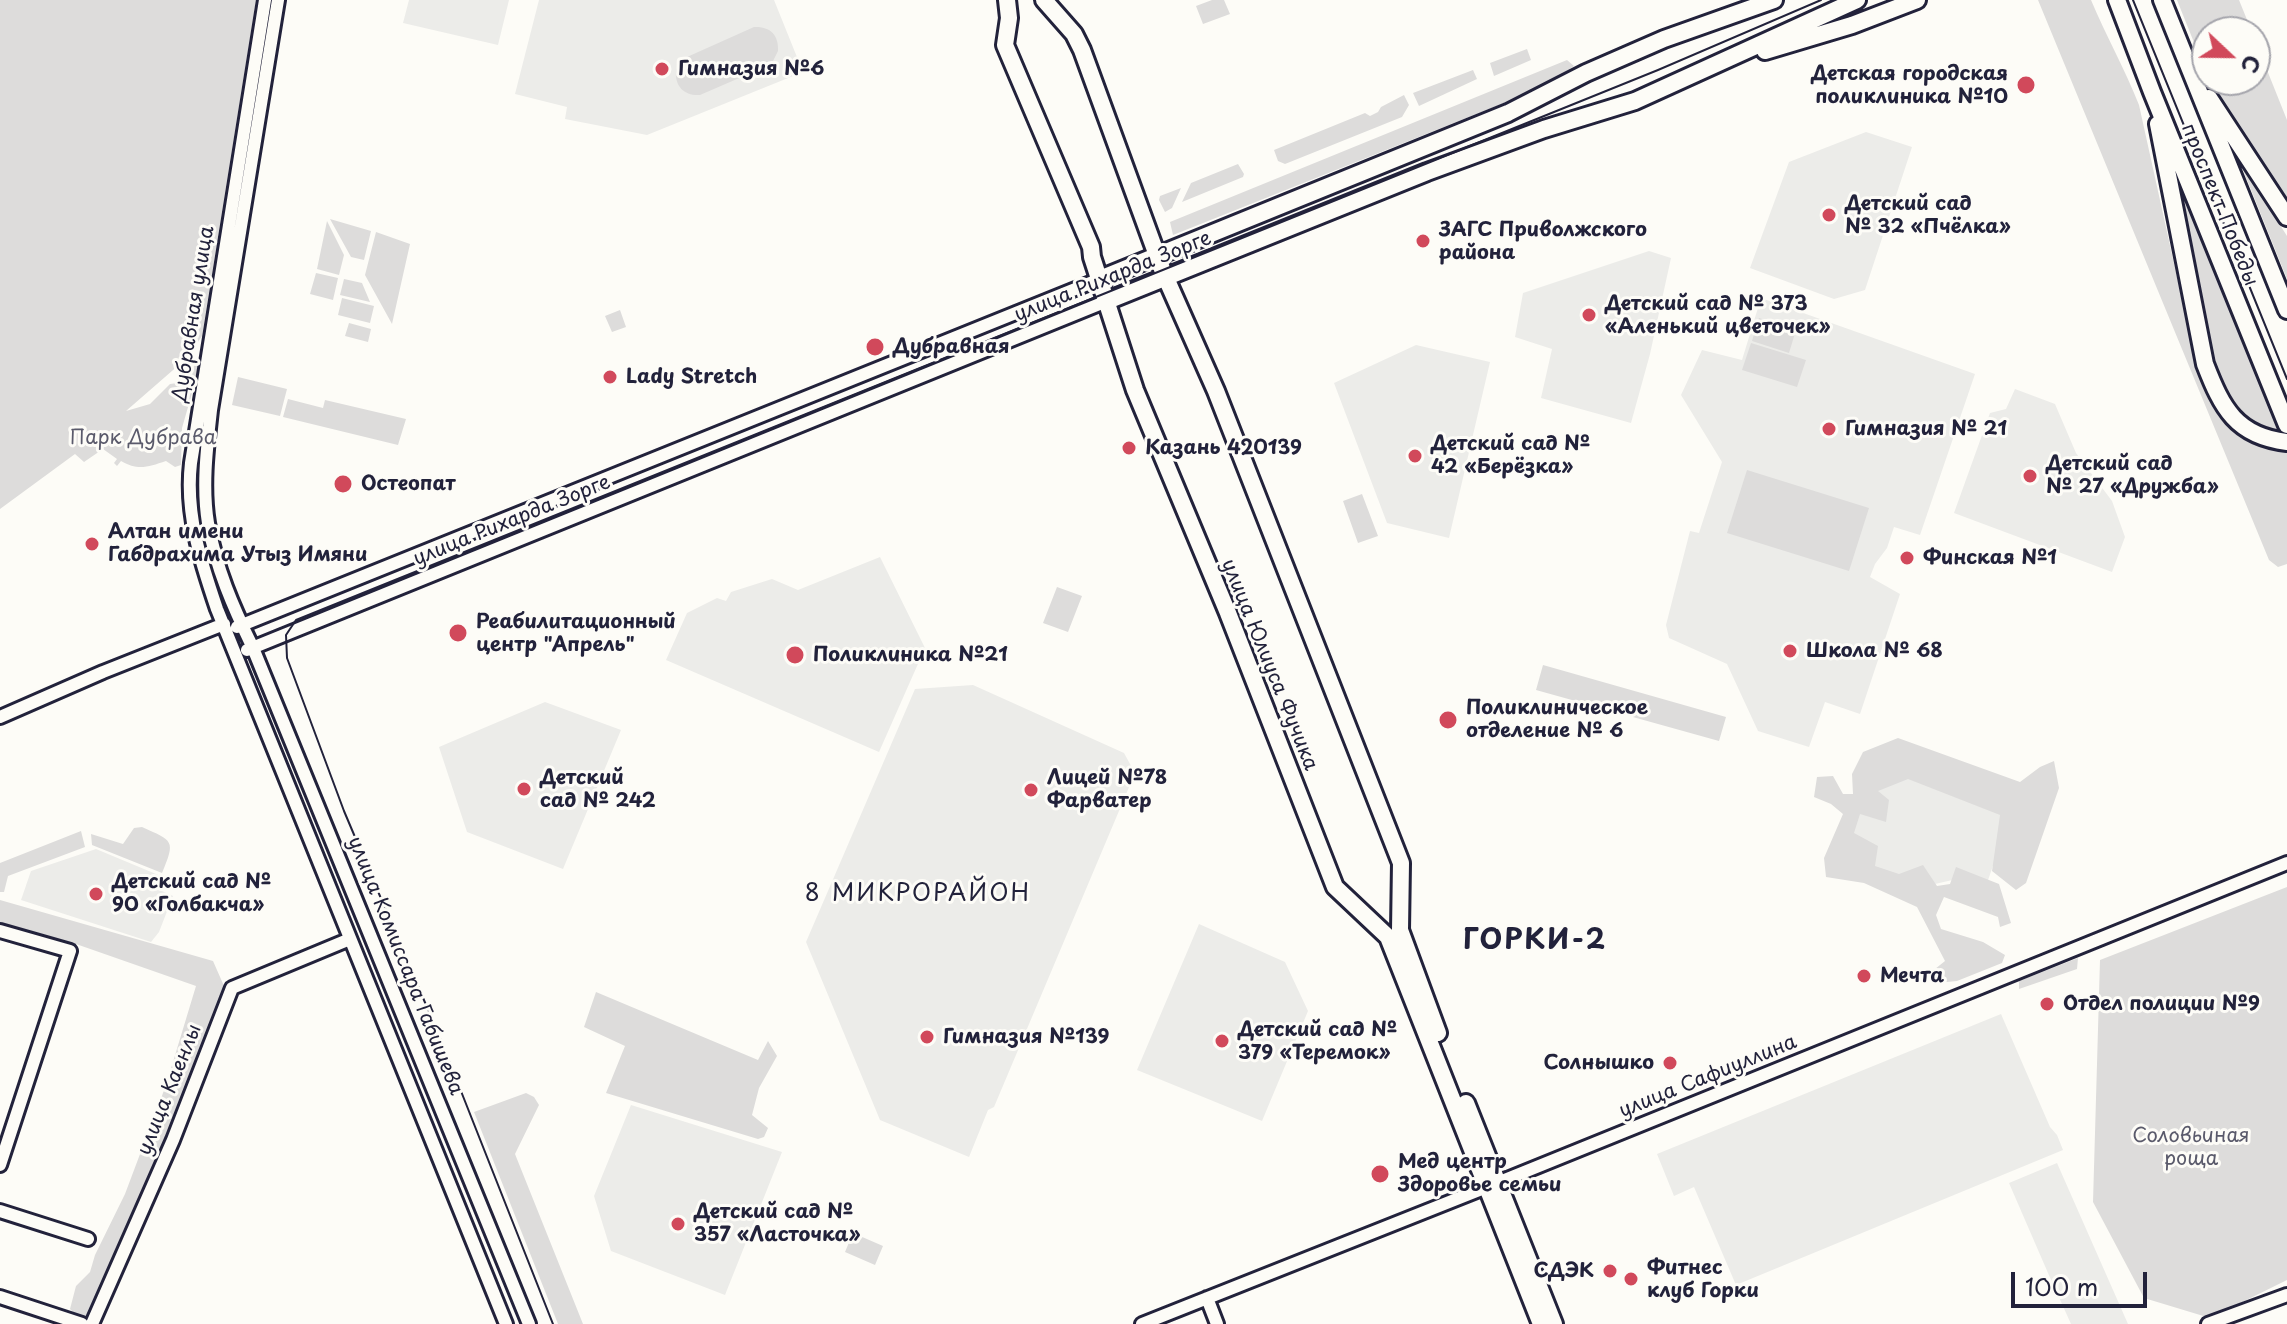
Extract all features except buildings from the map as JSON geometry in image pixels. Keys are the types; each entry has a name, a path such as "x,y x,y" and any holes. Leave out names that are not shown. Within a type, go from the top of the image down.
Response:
{"main road":[{"name":"улица Юлиуса Фучика","path":"1007,0 1009,18 1005,45 1091,247 1135,390 1228,613 1335,887 1388,937 1492,1186 1554,1324"},
{"name":"улица Юлиуса Фучика","path":"1044,0 1074,34 1082,50 1166,278 1216,391 1401,863 1400,930 1541,1324"},
{"path":"1718,20 1747,0"},
{"name":"улица Рихарда Зорге","path":"1100,279 1508,113 1599,67 1664,39 1774,0"},
{"name":"улица Рихарда Зорге","path":"1107,301 1427,172 1544,129 1635,101 1857,0"},
{"path":"1729,60 1852,25 1917,0"},
{"name":"проспект Победы","path":"2117,0 2287,425"},
{"name":"проспект Победы","path":"2162,0 2191,72"},
{"path":"2152,92 2205,364 2219,401 2237,422 2257,436 2287,442"},
{"name":"проспект Победы","path":"2201,96 2287,310"},
{"path":"2207,96 2287,217"}],"street":[{"name":"Дубравная улица","path":"225,628 201,560 191,514 189,483 265,0"},
{"name":"Дубравная улица","path":"242,625 218,565 208,522 205,471 211,410 278,0"},
{"name":"улица Рихарда Зорге","path":"0,717 103,672 225,628 242,625 1100,279"},
{"name":"улица Рихарда Зорге","path":"236,654 1107,301"},
{"name":"улица Комиссара Габишева","path":"242,625 529,1324"},
{"name":"улица Комиссара Габишева","path":"225,628 506,1324"},
{"name":"улица Сафиуллина","path":"1142,1324 1492,1186 2287,863"},
{"path":"0,931 70,951 0,1165"},
{"name":"улица Каенлы","path":"92,1324 173,1140 232,988 350,939"},
{"path":"0,1211 88,1239"},
{"path":"2208,1324 2287,1295"},
{"path":"0,1297 82,1324"},
{"path":"1207,1298 1217,1324"}],"shaded area":[{"path":"409,0 509,0 498,45 403,23"},
{"name":"Гимназия №6","path":"539,0 774,0 803,72 647,135 565,119 567,107 515,94"},
{"name":"Детский сад № 32 «Пчёлка»","path":"1866,132 1912,147 1865,290 1834,299 1750,268 1789,162"},
{"name":"Детский сад № 373 «Аленький цветочек»","path":"1649,251 1671,258 1631,423 1541,398 1552,349 1515,337 1523,293"},
{"name":"Гимназия № 21","path":"1761,298 1975,374 1920,535 1894,527 1887,548 1870,577 1900,594 1860,714 1825,702 1809,747 1758,731 1727,664 1669,638 1666,625 1690,531 1699,533 1722,462 1681,395 1702,350 1742,360"},
{"name":"Детский сад № 42 «Берёзка»","path":"1416,345 1490,362 1449,538 1387,523 1334,383"},
{"name":"Детский сад № 27 «Дружба»","path":"2015,389 2055,404 2076,453 2112,501 2125,537 2112,572 1954,513 1990,413 2006,409"},
{"name":"Поликлиника №21","path":"880,557 925,648 879,752 666,660 687,613 717,598 726,601 731,592 772,579 798,590"},
{"path":"973,685 1124,753 1135,773 994,1107 988,1110 969,1157 880,1120 806,942 915,689"},
{"name":"Детский сад № 242","path":"545,702 621,730 563,869 467,832 439,747"},
{"path":"1879,757 2014,804 1985,889 1957,879 1926,886 1832,866"},
{"name":"Детский сад № 90 «Голбакча»","path":"96,849 168,879 162,891 173,896 159,932 151,942 21,900 31,871"},
{"name":"Детский сад № 379 «Теремок»","path":"1199,924 1285,962 1308,1011 1262,1121 1137,1070"},
{"path":"2001,1014 2063,1150 1736,1285 1694,1187 1674,1196 1657,1154"},
{"name":"Детский сад № 357 «Ласточка»","path":"631,1105 782,1152 725,1295 611,1251 594,1196"},
{"path":"2057,1163 2128,1324 2071,1324 2048,1273 2009,1183"}],"green space":[{"name":"Парк Дубрава","path":"0,0 256,0 202,336 188,357 126,411 150,404 170,384 184,382 197,361 201,362 182,428 181,465 175,467 166,461 138,467 121,461 117,466 114,463 117,459 103,449 84,462 75,454 0,509"},
{"path":"1212,0 1224,0 1230,14 1203,24 1196,6"},
{"path":"2038,0 2091,0 2128,78 2139,105 2188,327 2206,322 2174,172 2287,452 2287,564 2278,567 2269,560"},
{"path":"2177,0 2239,0 2246,16 2191,16 2191,35"},
{"path":"754,27 769,30 775,36 778,51 773,61 700,95 682,90 676,77 678,64"},
{"path":"1527,49 1531,60 1494,76 1490,63"},
{"path":"1567,60 1574,66 1550,82 1509,101 1173,235 1170,222"},
{"path":"1473,70 1477,79 1419,106 1413,93"},
{"path":"2271,80 2287,120 2287,200 2220,96 2271,96"},
{"path":"1404,95 1409,105 1402,117 1285,164 1278,161 1274,150 1365,113 1370,116"},
{"path":"2239,160 2287,236 2287,279"},
{"path":"1238,164 1243,177 1182,202 1191,183"},
{"path":"1181,188 1172,208 1165,212 1160,196"},
{"path":"330,219 371,231 364,260 351,257"},
{"path":"327,221 344,255 339,275 317,269"},
{"path":"376,232 410,244 392,324 365,275"},
{"path":"316,273 338,278 333,300 310,294"},
{"path":"344,279 362,283 370,302 340,295"},
{"path":"342,298 374,306 370,323 338,315"},
{"path":"620,310 626,327 612,332 605,316"},
{"path":"1759,318 1796,330 1789,353 1752,341"},
{"path":"349,323 371,329 368,342 345,336"},
{"path":"1751,343 1806,360 1797,387 1742,370"},
{"path":"238,377 287,389 280,416 232,405"},
{"path":"288,399 323,408 325,400 406,419 398,445 283,417"},
{"path":"1747,470 1869,508 1849,571 1727,533"},
{"path":"1362,494 1378,536 1358,543 1343,501"},
{"path":"1057,587 1082,596 1068,632 1043,623"},
{"path":"1543,665 1726,717 1719,741 1536,690"},
{"path":"1898,738 2020,782 2054,761 2059,788 2026,883 2016,890 1992,871 2000,815 1908,779 1878,791 1889,800 1886,822 1860,814 1854,833 1878,846 1875,866 1899,874 1923,865 1937,886 1950,884 1956,867 1999,884 2011,923 2000,927 1998,917 1944,897 1936,915 1941,929 1983,942 2005,955 2002,963 1957,981 1937,983 1930,973 1945,961 1917,907 1864,883 1826,877 1824,858 1843,814 1831,804 1814,797 1817,777 1833,776 1843,794 1853,794 1852,774 1863,752"},
{"path":"142,827 169,843 169,854 162,873 92,845 91,834 123,844 134,828"},
{"path":"81,831 85,847 8,876 4,892 0,892 0,863"},
{"name":"Соловьиная роща","path":"2287,887 2287,1280 2210,1318 2144,1298 2093,1202 2100,960"},
{"path":"0,900 213,961 224,986 179,1110 112,1274 94,1314 80,1319 70,1309 76,1286 90,1272 125,1194 166,1085 196,986 76,944 0,923"},
{"path":"2078,958 2077,969 2019,989 2019,981"},
{"path":"596,992 758,1060 768,1041 777,1056 759,1088 752,1115 768,1128 764,1137 758,1139 606,1093 625,1046 584,1027"},
{"path":"526,1093 534,1097 539,1105 515,1154 583,1324 558,1324 474,1112"},
{"path":"853,1233 883,1246 875,1265 845,1252"}],"tram line":[{"path":"553,1324 440,1038 344,811 287,658 286,635 296,620 1658,70 1821,0"},
{"path":"2133,0 2287,379"}],"place":[{"name":"Гимназия №6","path":"662,69"},
{"name":"Детская городская поликлиника №10","path":"2026,85"},
{"name":"Детский сад № 32 «Пчёлка»","path":"1829,215"},
{"name":"ЗАГС Приволжского района","path":"1423,241"},
{"name":"Детский сад № 373 «Аленький цветочек»","path":"1589,315"},
{"name":"Дубравная","path":"875,347"},
{"name":"Lady Stretch","path":"610,377"},
{"name":"Гимназия № 21","path":"1829,429"},
{"name":"Казань 420139","path":"1129,448"},
{"name":"Детский сад № 42 «Берёзка»","path":"1415,456"},
{"name":"Детский сад № 27 «Дружба»","path":"2030,476"},
{"name":"Остеопат","path":"343,484"},
{"name":"Алтан имени Габдрахима Утыз Имяни","path":"92,544"},
{"name":"Финская №1","path":"1907,558"},
{"name":"Реабилитационный центр \"Апрель\"","path":"458,633"},
{"name":"Школа № 68","path":"1790,651"},
{"name":"Поликлиника №21","path":"795,655"},
{"name":"Поликлиническое отделение № 6","path":"1448,720"},
{"name":"Детский сад № 242","path":"524,789"},
{"name":"Лицей №78 Фарватер","path":"1031,790"},
{"name":"Детский сад № 90 «Голбакча»","path":"96,894"},
{"name":"Мечта","path":"1864,976"},
{"name":"Отдел полиции №9","path":"2047,1004"},
{"name":"Гимназия №139","path":"927,1037"},
{"name":"Детский сад № 379 «Теремок»","path":"1222,1041"},
{"name":"Солнышко","path":"1670,1063"},
{"name":"Мед центр Здоровье семьи","path":"1380,1174"},
{"name":"Детский сад № 357 «Ласточка»","path":"678,1224"},
{"name":"СДЭК","path":"1610,1271"},
{"name":"Фитнес клуб Горки","path":"1631,1279"}],"district":[{"name":"8 МИКРОРАЙОН","path":"918,894"},
{"name":"ГОРКИ-2","path":"1535,941"}]}
